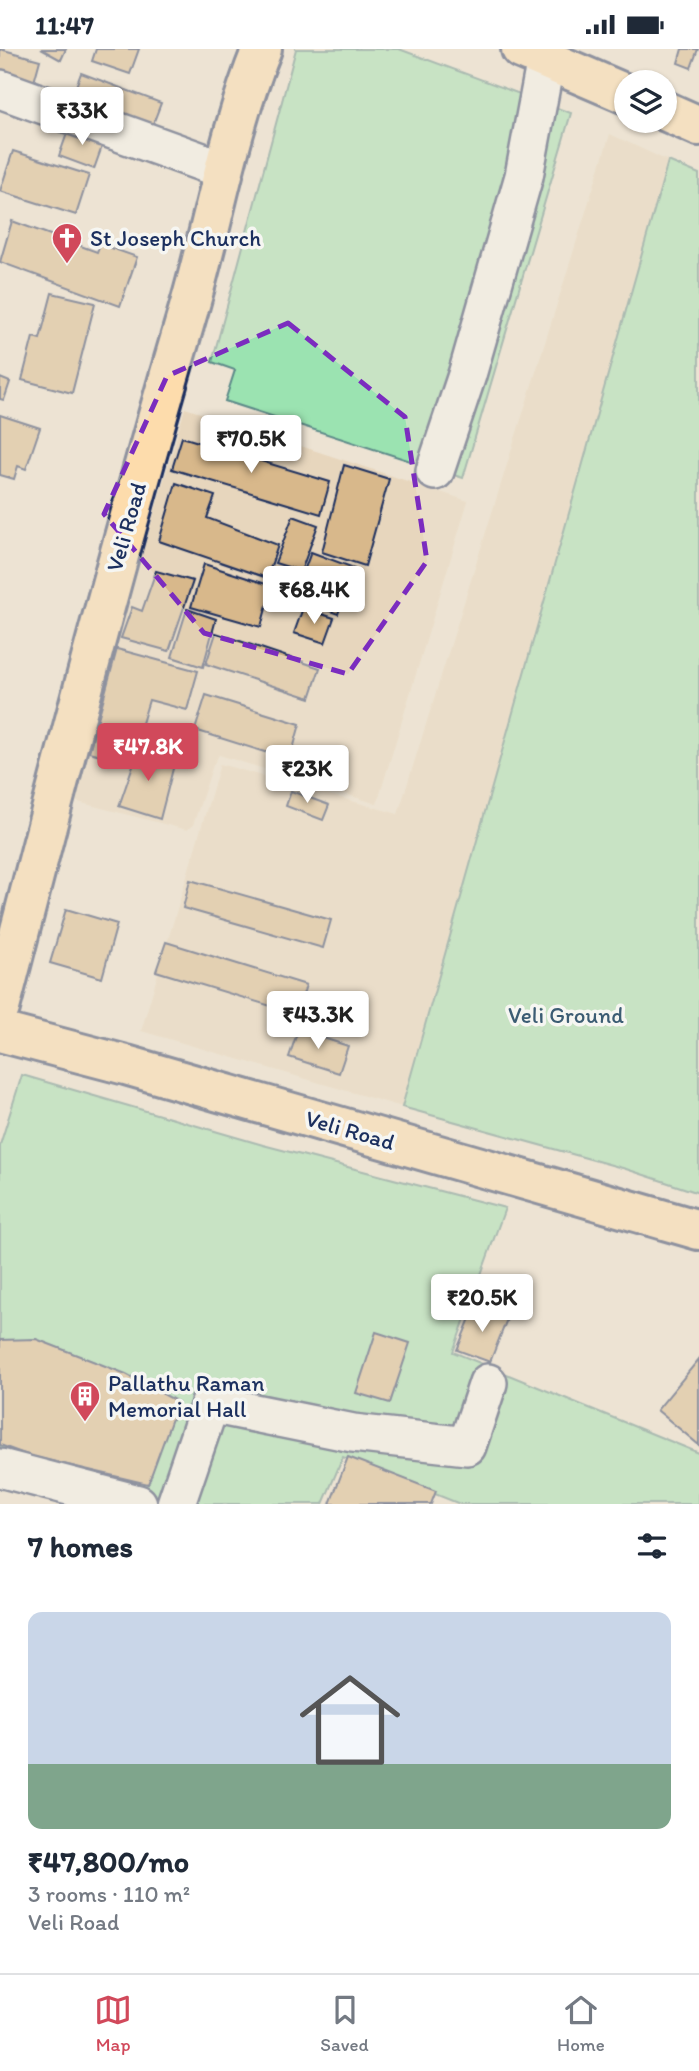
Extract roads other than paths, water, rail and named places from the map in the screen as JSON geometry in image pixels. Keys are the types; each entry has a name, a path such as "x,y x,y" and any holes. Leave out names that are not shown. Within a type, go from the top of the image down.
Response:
{"main road":[{"name":"Veli Road","path":"0,1008 100,618 194,291 242,99 262,49"},
{"path":"533,54 614,89"},
{"path":"677,116 699,126"},
{"name":"Veli Road","path":"0,1032 126,1065 699,1230"}],"street":[{"path":"436,471 471,363 524,176 533,54"},
{"path":"0,89 224,170"},
{"path":"176,1504 210,1404 353,1433 467,1446 488,1384"},
{"path":"0,1468 138,1504"}],"place":[{"name":"St Joseph Church","path":"67,265"},
{"name":"Pallathu Raman Memorial Hall","path":"85,1423"}],"park label":[{"name":"Veli Ground","path":"566,1015"}]}
